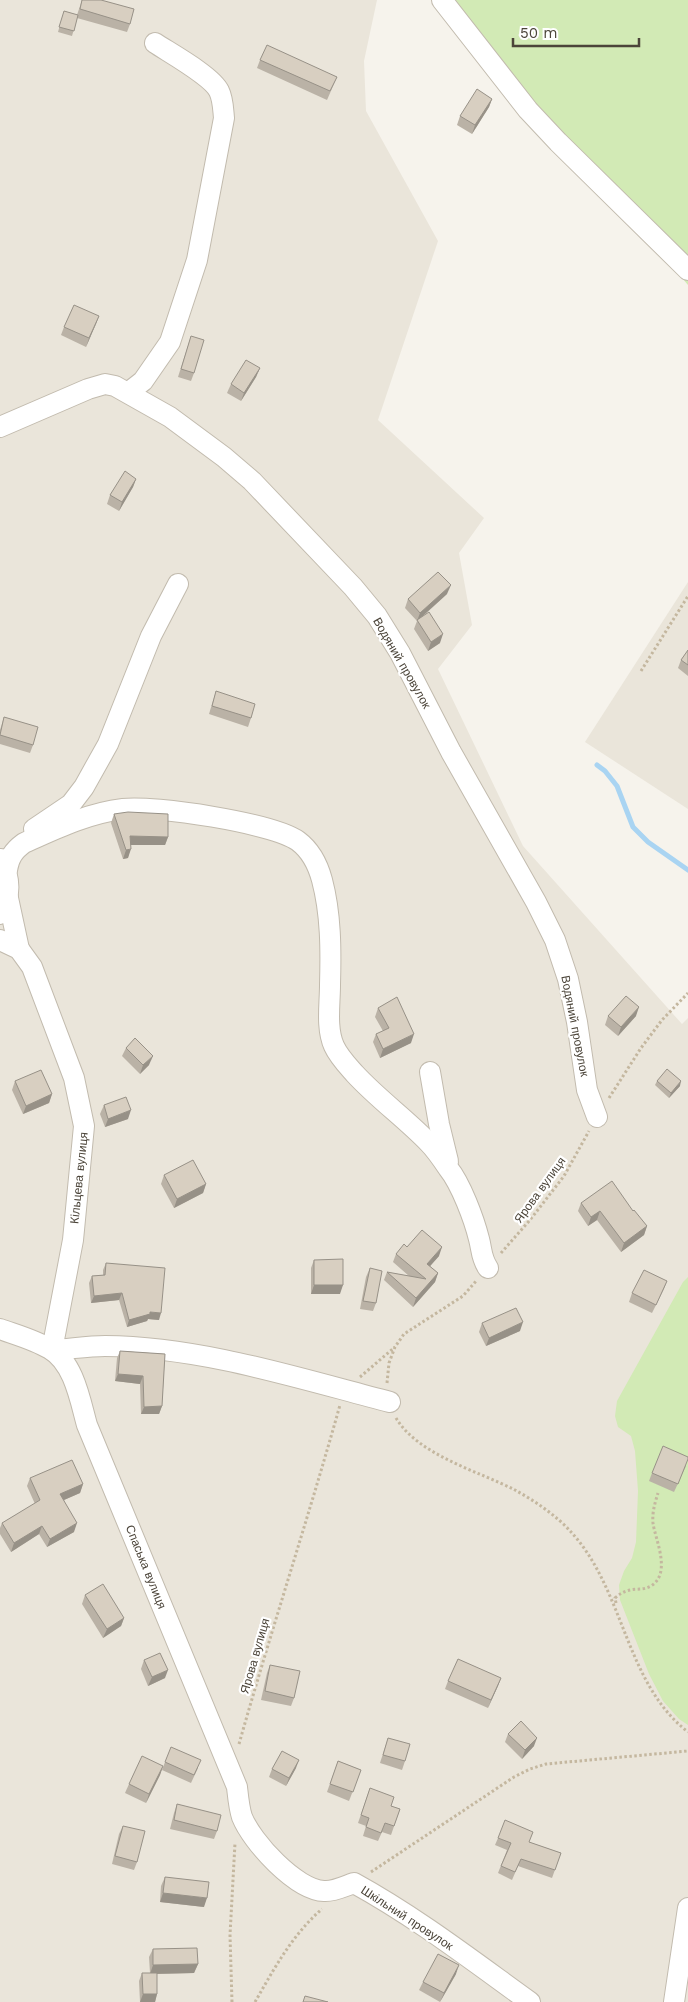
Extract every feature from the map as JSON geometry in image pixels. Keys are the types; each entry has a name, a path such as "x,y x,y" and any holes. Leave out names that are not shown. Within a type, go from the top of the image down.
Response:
{"street":[{"path":"442,0 528,110 688,270"},
{"path":"129,392 143,381 170,342 197,260 224,118 223,101 218,88 208,78 155,43"},
{"name":"Водяний провулок","path":"0,428 100,385 115,386 129,392 195,434 252,481 353,586 376,616 400,654 451,752 536,902 555,940 568,979 577,1022 587,1090 597,1117"},
{"path":"19,949 4,906 9,884 5,862 12,849 28,832 71,804 84,787 108,744 151,636 178,584"},
{"path":"5,862 24,843 91,816 124,809 141,808 228,819 296,840 312,856 318,868 328,908 330,942 329,1019 333,1045 340,1058 367,1087 430,1144 450,1170 471,1212 480,1240 482,1260 488,1268"},
{"path":"0,940 19,949"},
{"name":"Кільцева вулиця","path":"19,949 32,967 74,1078 84,1126 73,1240 52,1350"},
{"path":"430,1072 438,1124 450,1170"},
{"name":"Спаська вулиця","path":"0,1329 52,1350 63,1361 73,1379 87,1424 236,1786"},
{"name":"Спаська вулиця","path":"52,1350 106,1346 173,1352 234,1362 390,1402"},
{"name":"Шкільний провулок","path":"236,1786 242,1817 255,1839 281,1867 305,1886 324,1891 354,1883 422,1925 530,2002"},
{"path":"674,2002 688,1908"}],"path":[{"path":"641,671 688,596"},
{"name":"Ярова вулиця","path":"688,993 662,1020 641,1048 597,1117 564,1176 530,1220 463,1296 404,1334 389,1363 387,1380 390,1402 401,1425 419,1442 467,1468 515,1490 547,1510 573,1534 594,1565 616,1608 650,1691 667,1713 688,1732"},
{"name":"Ярова вулиця","path":"237,1751 272,1627 313,1503 344,1390 396,1347"},
{"path":"616,1608 615,1598 623,1592 651,1586 658,1579 661,1552 653,1525 653,1510 658,1493"},
{"path":"354,1883 514,1777 530,1769 546,1764 688,1751"},
{"path":"232,2002 230,1935 235,1834"},
{"path":"255,2002 286,1949 302,1929 323,1908"}],"shaded area":[{"path":"0,0 377,0 364,61 366,111 438,241 378,420 484,518 459,553 472,625 438,669 523,846 682,1024 688,1018 688,2002 0,2002"},
{"path":"688,582 688,809 585,742"}],"green space":[{"path":"443,0 688,0 688,285"},
{"path":"688,1277 688,1725 679,1719 663,1701 649,1674 620,1600 619,1585 624,1571 632,1558 636,1542 638,1491 635,1451 631,1436 618,1427 615,1416 617,1401 683,1282"}],"building":[{"path":"82,0 101,0 134,9 130,24 80,9"},
{"path":"64,11 78,15 74,31 59,27"},
{"path":"267,45 337,77 330,91 260,60"},
{"path":"477,89 492,99 475,125 460,116"},
{"path":"74,305 99,316 89,338 64,327"},
{"path":"191,336 204,340 194,373 181,369"},
{"path":"246,360 260,368 244,393 231,384"},
{"path":"125,471 136,479 122,502 110,495"},
{"path":"438,572 451,585 420,613 408,599"},
{"path":"429,612 443,634 431,642 417,620"},
{"path":"688,650 688,665 681,660"},
{"path":"216,691 255,704 251,718 212,706"},
{"path":"4,717 38,727 33,745 0,735"},
{"path":"128,812 168,814 168,837 130,836 131,849 126,850 114,814"},
{"path":"626,996 639,1007 621,1027 608,1016"},
{"path":"397,997 414,1034 383,1049 376,1034 389,1028 378,1008"},
{"path":"135,1038 153,1056 143,1065 126,1048"},
{"path":"667,1069 681,1081 671,1093 657,1081"},
{"path":"41,1070 52,1094 26,1106 15,1081"},
{"path":"126,1097 131,1110 108,1119 104,1105"},
{"path":"193,1160 206,1184 177,1199 164,1175"},
{"path":"612,1181 633,1211 647,1226 624,1243 600,1211 591,1217 581,1203"},
{"path":"422,1230 442,1247 427,1264 438,1273 416,1298 387,1272 426,1279 396,1254 404,1244 407,1247"},
{"path":"343,1259 343,1285 314,1285 314,1260"},
{"path":"106,1263 165,1268 161,1313 150,1312 150,1314 129,1320 122,1293 94,1296 92,1276 105,1275"},
{"path":"370,1268 382,1271 376,1303 363,1301"},
{"path":"644,1270 667,1281 656,1305 632,1293"},
{"path":"516,1308 523,1322 489,1338 482,1323"},
{"path":"120,1351 165,1354 162,1406 144,1407 143,1376 118,1374"},
{"path":"663,1446 688,1457 678,1484 652,1473"},
{"path":"72,1460 83,1484 60,1494 77,1523 50,1539 42,1526 14,1543 2,1523 40,1500 30,1478"},
{"path":"103,1584 124,1618 107,1629 85,1595"},
{"path":"160,1653 168,1670 152,1677 144,1660"},
{"path":"458,1659 501,1678 491,1700 448,1681"},
{"path":"270,1665 300,1671 294,1698 265,1691"},
{"path":"521,1721 537,1738 525,1750 508,1734"},
{"path":"388,1738 410,1744 405,1761 383,1755"},
{"path":"171,1747 201,1760 194,1775 165,1762"},
{"path":"282,1751 299,1760 289,1778 272,1769"},
{"path":"142,1756 163,1766 149,1794 129,1784"},
{"path":"338,1761 361,1770 353,1792 330,1784"},
{"path":"370,1788 394,1797 391,1806 400,1809 394,1826 385,1823 381,1833 366,1827 369,1818 361,1815"},
{"path":"177,1804 221,1815 217,1831 174,1820"},
{"path":"505,1820 533,1832 529,1842 561,1853 555,1870 521,1859 515,1872 501,1866 511,1843 498,1838"},
{"path":"123,1826 145,1831 137,1862 115,1856"},
{"path":"165,1877 209,1882 207,1898 163,1893"},
{"path":"197,1948 198,1964 153,1965 153,1949"},
{"path":"438,1954 459,1965 444,1993 423,1982"},
{"path":"142,1973 157,1973 157,1994 143,1994"},
{"path":"305,1996 328,2002 303,2002"}],"waterway":[{"path":"597,765 605,771 617,786 633,827 648,842 688,870"}]}
